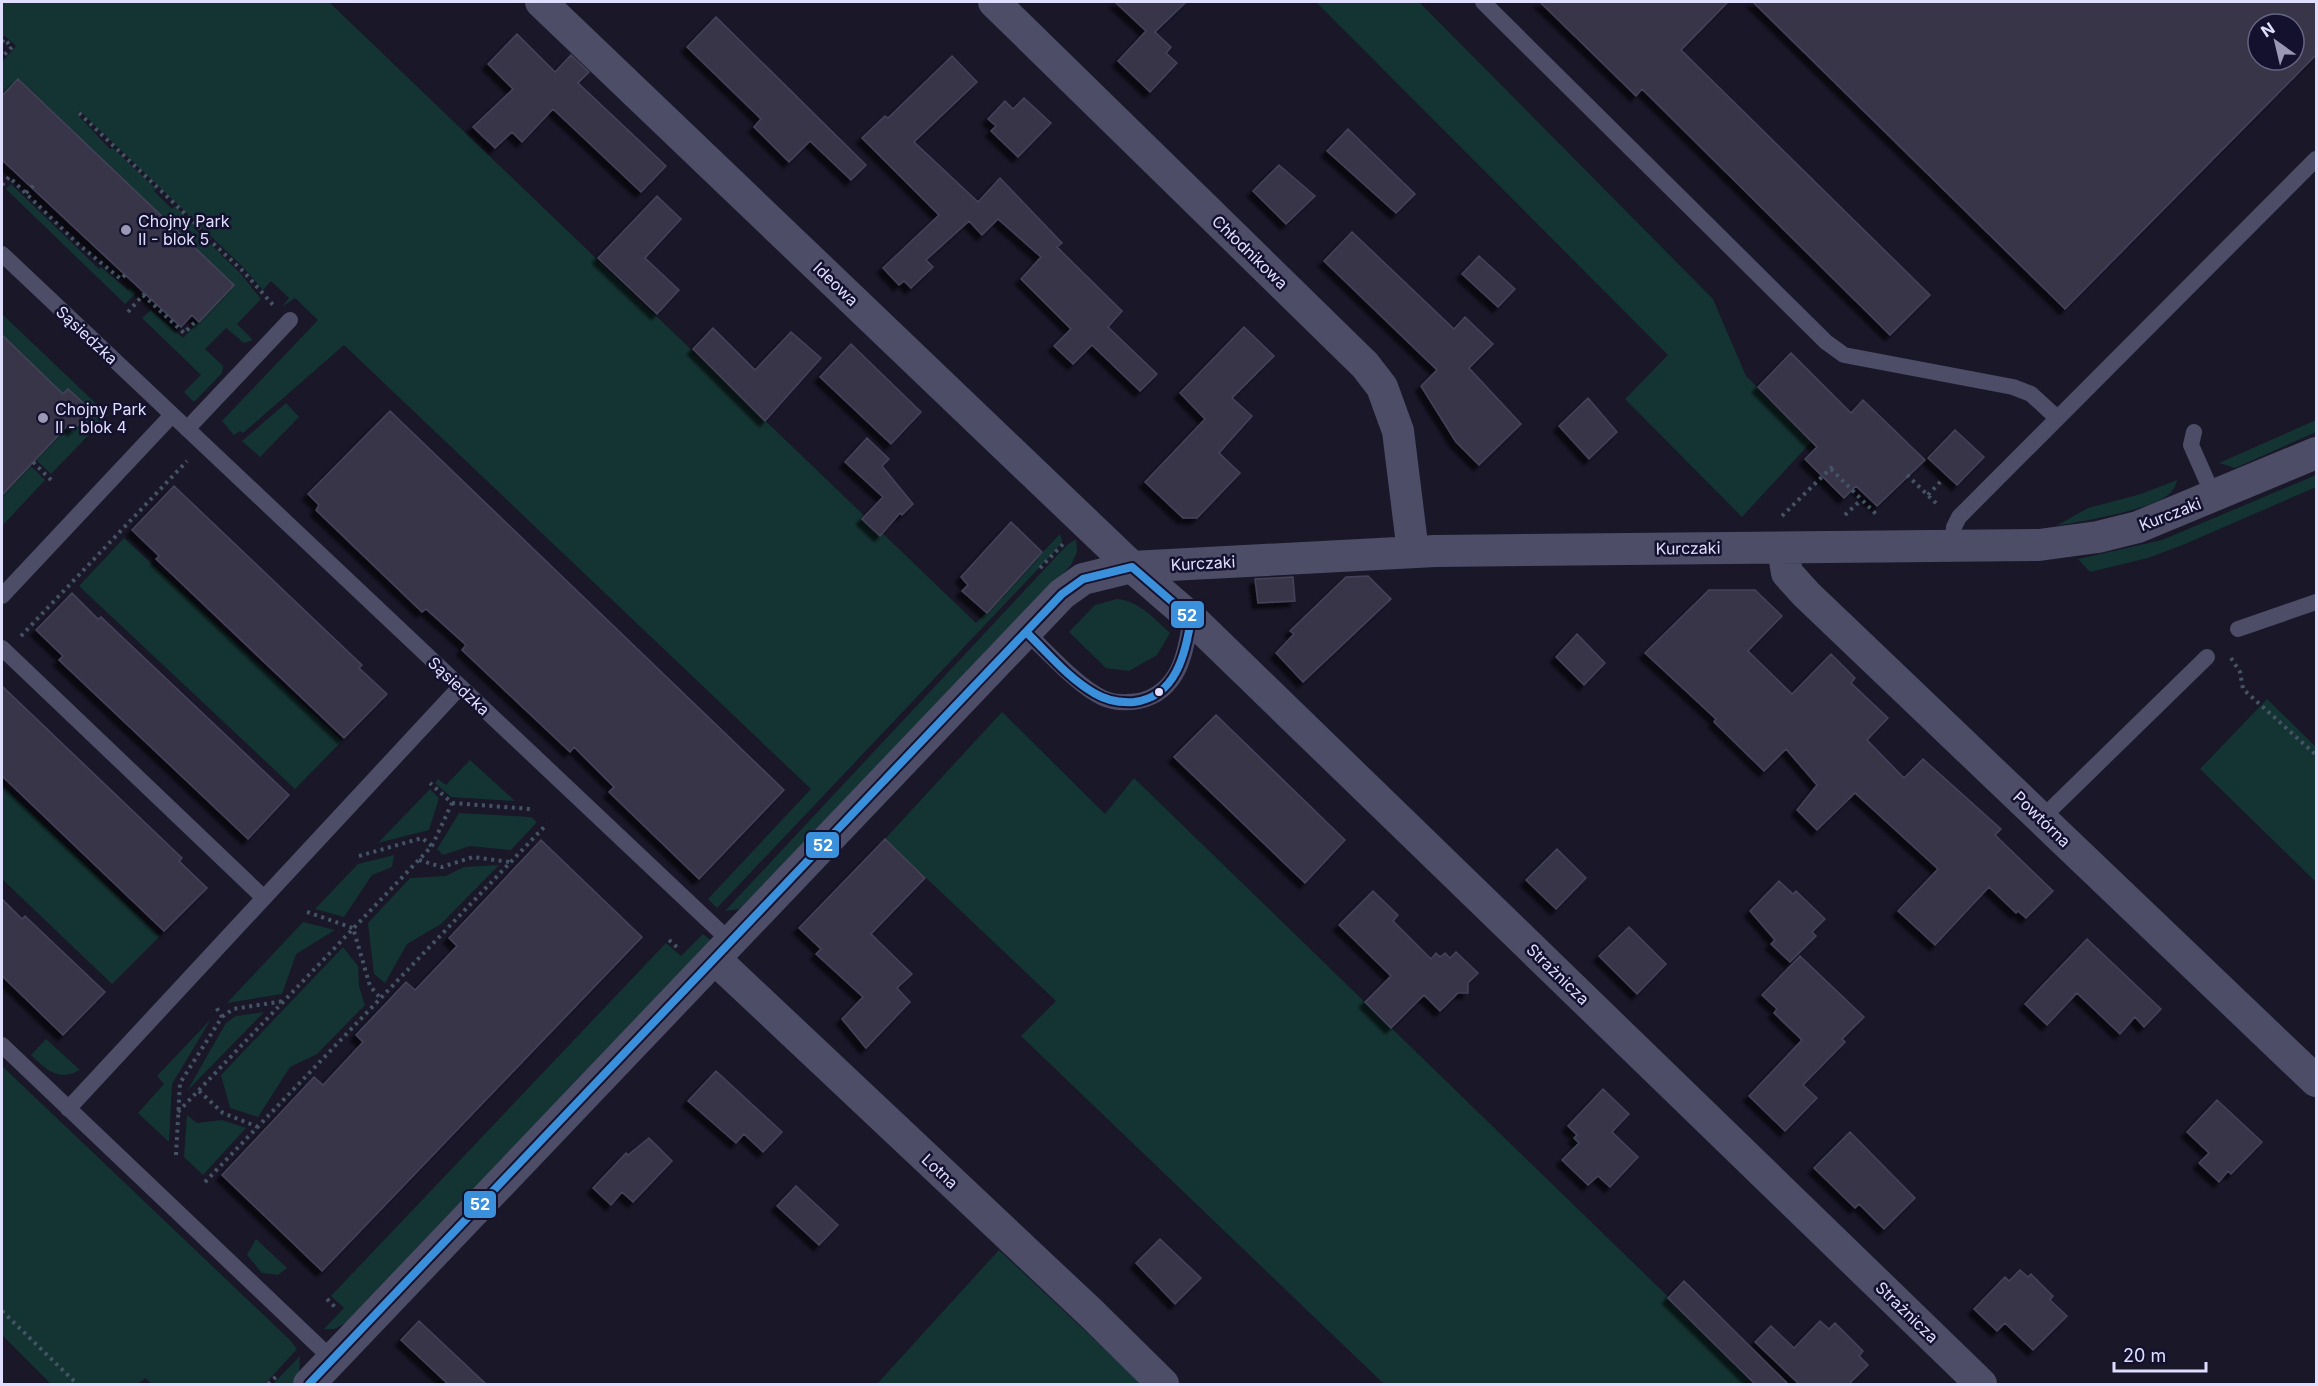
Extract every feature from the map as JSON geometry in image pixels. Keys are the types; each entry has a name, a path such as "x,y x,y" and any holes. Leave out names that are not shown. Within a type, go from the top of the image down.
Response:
{"street":[{"name":"Ideowa","path":"541,2 1132,567"},
{"name":"Chłodnikowa","path":"994,2 1365,365 1382,387 1398,431 1413,552"},
{"name":"Kurczaki","path":"309,1384 1026,632 1072,586 1098,573 1132,567 1780,535 1952,548 2039,545 2097,537 2138,527 2316,453"},
{"name":"Powtórna","path":"1780,535 1784,564 1792,580 2316,1081"},
{"name":"Strażnicza","path":"1132,567 1191,618 1981,1384"},
{"name":"Lotna","path":"723,951 1163,1384"}],"lane":[{"path":"1483,2 1826,342 1844,355 2013,387 2031,394 2057,418"},
{"path":"1952,548 1954,527 1959,517 2316,159"},
{"name":"Sąsiedzka","path":"2,254 460,687 723,951"},
{"path":"187,429 290,320"},
{"path":"2,596 172,416"},
{"path":"2194,432 2191,445 2214,497"},
{"path":"2238,629 2316,602"},
{"path":"1026,632 1095,693 1118,702 1132,702 1160,693 1171,682 1186,652 1191,618"},
{"path":"4,650 264,898"},
{"path":"2042,819 2207,657"},
{"path":"68,1109 460,687"},
{"path":"2,1045 333,1360"}],"path":[{"path":"2,42 4,39 12,47 4,55 2,52"},
{"path":"80,113 198,226 203,234 243,271 263,296 290,320"},
{"path":"2,184 9,177 78,244 117,276 121,279 127,273"},
{"path":"26,193 34,185"},
{"path":"128,312 143,295 184,333 197,320"},
{"path":"4,650 203,444"},
{"path":"33,462 51,480"},
{"path":"1780,535 1835,464"},
{"path":"1831,469 1879,517"},
{"path":"1907,475 1941,508 1933,515"},
{"path":"1928,495 1941,481"},
{"path":"2207,657 2217,649 2226,651 2240,672 2243,689 2316,755"},
{"path":"430,783 452,803 531,809"},
{"path":"178,1112 432,846 452,803"},
{"path":"206,1182 547,824"},
{"path":"359,856 422,838 432,846"},
{"path":"419,860 442,867 473,857 510,862"},
{"path":"307,912 353,928"},
{"path":"353,928 370,986 381,999"},
{"path":"176,1155 180,1083 222,1017 233,1009 284,1001"},
{"path":"216,1007 222,1017"},
{"path":"199,1091 223,1113 258,1127"},
{"path":"2,1311 77,1384"}],"green space":[{"path":"2,2 329,2 976,623 1060,534 1062,541 717,908 708,899 811,789 344,345 243,433 240,431 234,435 222,421 318,320 295,298 282,307 289,298 271,281 263,290 242,266 80,111 77,114 110,149 113,148 156,189 154,191 172,209 175,206 241,274 261,299 237,324 253,340 244,343 226,328 205,349 223,366 222,373 194,402 184,392 201,375 142,318 151,310 183,338 234,285 19,79 2,96 2,62 16,46 5,36 2,38"},
{"path":"1316,2 1419,2 1713,299 1746,376 1812,441 1742,517 1625,399 1668,355"},
{"path":"11,184 99,269 101,267 128,290 131,288 136,293 125,304 6,189"},
{"path":"2,314 108,415 51,474 36,460 68,425 74,430 92,411 68,389 63,394 2,335"},
{"path":"286,403 299,417 260,457 242,441"},
{"path":"2316,420 2316,432 2235,468 2219,463"},
{"path":"30,465 45,480 2,526 2,495"},
{"path":"2316,475 2316,487 2148,558 2090,572 2078,559 2162,540"},
{"path":"2177,480 2168,495 2145,506 2114,515 2056,526 2088,508 2141,494"},
{"path":"124,538 342,741 295,789 79,586"},
{"path":"1076,539 1077,552 1071,565 748,902 739,909 725,911 1067,545"},
{"path":"1117,599 1140,607 1170,633 1157,655 1129,671 1106,668 1069,632 1095,605"},
{"path":"2267,699 2316,747 2316,882 2200,769"},
{"path":"1002,712 1105,814 1134,778 1758,1384 1384,1384 1021,1036 1056,1001 885,839"},
{"path":"470,760 515,801 451,797 435,783 438,779 446,785"},
{"path":"2,785 160,936 112,984 2,879"},
{"path":"430,789 439,798 429,830 378,843"},
{"path":"459,813 531,817 537,822 511,850 470,846 443,855 437,849"},
{"path":"394,855 392,867 372,875 344,917 315,909 358,864"},
{"path":"499,865 441,924 407,944 385,983 374,974 368,923 410,878 446,876 464,867"},
{"path":"303,922 335,930 296,954 282,994 227,1003"},
{"path":"703,934 713,942 348,1322 334,1329 324,1329 344,1308 331,1296 666,943 681,956"},
{"path":"343,947 358,966 359,986 365,1005 317,1054 290,1067 258,1117 230,1108 221,1075"},
{"path":"264,1012 187,1091 226,1023 236,1016"},
{"path":"211,1019 172,1084 169,1142 138,1113 164,1084 157,1076"},
{"path":"46,1039 80,1070 65,1075 53,1073 31,1055"},
{"path":"2,1066 291,1341 297,1349 265,1384 152,1384 145,1378 138,1384 51,1384 2,1335"},
{"path":"187,1115 197,1123 222,1120 246,1128 203,1175 184,1157"},
{"path":"256,1239 287,1268 278,1275 262,1273 247,1255"},
{"path":"999,1250 1142,1384 877,1384"},
{"path":"300,1356 299,1374 292,1384 273,1384"}],"building":[{"path":"1115,2 1186,2 1155,32 1171,47 1166,53 1177,63 1150,92 1118,61 1146,31"},
{"path":"1540,2 1728,2 1681,50 1930,295 1890,335 1642,89 1636,96"},
{"path":"1753,2 2316,2 2316,55 2306,65 2306,12 2246,12 2246,72 2299,72 2065,309"},
{"path":"716,17 866,165 851,180 810,141 789,162 754,127 761,119 687,47"},
{"path":"517,34 555,72 571,55 589,72 578,83 666,166 641,192 553,109 522,142 512,132 495,148 473,127 513,89 488,64"},
{"path":"952,56 977,82 914,142 978,202 1000,178 1062,243 1057,247 1122,311 1108,327 1157,374 1140,391 1092,345 1073,364 1054,346 1071,329 1021,279 1041,257 998,219 982,235 969,221 926,260 933,267 911,288 904,281 899,285 883,268 939,215 862,138 885,116 888,118"},
{"name":"Chojny Park II - blok 5","path":"18,79 234,285 199,322 192,315 181,327 2,160 2,96"},
{"path":"1024,98 1051,123 1018,157 991,131 996,126 988,119 1005,101 1013,109"},
{"path":"1348,129 1415,194 1396,213 1327,151"},
{"path":"1279,165 1315,196 1286,224 1253,191"},
{"path":"657,196 681,219 645,258 679,290 657,314 598,258"},
{"path":"1352,232 1454,329 1465,317 1493,344 1469,368 1521,424 1479,465 1456,442 1421,386 1437,370 1324,261"},
{"path":"1479,256 1515,289 1498,307 1462,274"},
{"path":"1244,327 1274,356 1232,398 1252,416 1219,453 1240,473 1197,518 1183,518 1145,482 1205,419 1180,393"},
{"path":"713,328 755,370 791,332 821,358 765,421 693,349"},
{"name":"Chojny Park II - blok 4","path":"2,335 63,394 68,389 92,411 73,430 68,425 2,495"},
{"path":"851,344 921,412 891,444 820,377"},
{"path":"1791,353 1851,413 1863,400 1925,460 1877,506 1856,486 1844,498 1805,459 1817,447 1758,387"},
{"path":"1588,398 1617,432 1589,459 1559,426"},
{"path":"390,411 784,790 699,879 609,792 614,787 574,747 570,752 462,650 466,645 426,609 422,612 316,510 319,505 308,494"},
{"path":"1955,430 1984,457 1957,485 1928,458"},
{"path":"867,438 889,459 882,466 913,504 902,515 900,513 880,536 862,519 883,497 845,462"},
{"path":"174,486 362,665 359,668 387,694 344,738 156,559 159,556 132,530"},
{"path":"1011,522 1042,552 987,613 962,591 968,585 961,577"},
{"path":"1368,576 1391,599 1303,682 1276,653 1294,634 1290,631 1346,577"},
{"path":"1293,577 1295,601 1258,603 1255,579"},
{"path":"1709,590 1755,590 1782,616 1748,651 1792,694 1831,654 1855,678 1851,683 1888,718 1867,740 1904,778 1923,759 2001,829 1995,835 2053,891 2026,918 2018,911 2016,913 1989,887 1935,945 1898,911 1938,869 1855,793 1817,830 1797,810 1817,785 1786,749 1764,771 1714,722 1716,719 1645,653"},
{"path":"72,593 98,619 101,617 289,795 248,839 59,660 63,656 36,630"},
{"path":"1577,634 1605,663 1584,685 1556,657"},
{"path":"2,686 182,858 179,861 207,888 164,931 2,776"},
{"path":"1216,715 1345,840 1305,883 1174,757"},
{"path":"885,839 925,878 871,934 912,974 897,988 910,1002 866,1048 842,1019 863,997 816,954 821,949 799,928"},
{"path":"541,840 642,937 322,1271 222,1175 314,1077 323,1085 363,1042 356,1035 406,982 415,990 457,946 449,938"},
{"path":"1557,849 1586,878 1556,909 1526,880"},
{"path":"1779,881 1793,894 1796,891 1825,919 1812,932 1816,936 1790,962 1771,944 1775,940 1750,911"},
{"path":"1373,891 1398,915 1393,921 1431,959 1436,953 1440,957 1445,953 1450,958 1456,952 1478,973 1468,983 1468,993 1458,993 1440,1011 1424,995 1391,1028 1365,1002 1391,976 1339,925"},
{"path":"2,899 22,919 25,916 105,992 63,1035 2,976"},
{"path":"1629,927 1666,964 1637,994 1599,956"},
{"path":"2087,939 2161,1009 2144,1027 2135,1017 2120,1034 2077,993 2047,1025 2025,1004"},
{"path":"1800,956 1864,1017 1842,1039 1845,1042 1803,1085 1817,1098 1785,1131 1749,1096 1802,1040 1774,1013 1777,1009 1762,995"},
{"path":"716,1071 782,1132 763,1152 744,1134 736,1143 688,1101"},
{"path":"1603,1089 1629,1114 1612,1132 1638,1157 1610,1187 1598,1176 1588,1185 1562,1160 1579,1143 1574,1138 1577,1135 1568,1126"},
{"path":"2217,1100 2262,1142 2231,1174 2228,1171 2219,1182 2199,1163 2209,1153 2187,1132"},
{"path":"1850,1132 1915,1198 1884,1229 1859,1204 1855,1208 1814,1168"},
{"path":"649,1138 672,1161 633,1202 622,1192 611,1205 593,1188 626,1153 628,1155"},
{"path":"796,1186 838,1225 819,1245 777,1206"},
{"path":"1160,1239 1201,1278 1175,1304 1136,1263"},
{"path":"2020,1270 2028,1277 2031,1274 2053,1296 2050,1300 2067,1316 2033,1350 2005,1323 1997,1331 1974,1309 2005,1277 2009,1281"},
{"path":"1684,1281 1788,1384 1755,1384 1668,1298"},
{"path":"419,1321 486,1384 448,1384 401,1340"},
{"path":"1820,1321 1829,1329 1835,1323 1863,1351 1859,1356 1868,1365 1849,1384 1799,1384 1755,1342 1771,1326 1794,1348"}],"transit line":[{"name":"52","path":"309,1384 1062,594 1083,579 1132,567 1191,618 1182,659 1169,682 1160,692 1134,702 1108,700 1085,687 1067,673 1026,632"}],"place":[{"name":"Chojny Park II - blok 5","path":"126,230"},
{"name":"Chojny Park II - blok 4","path":"43,418"}]}
